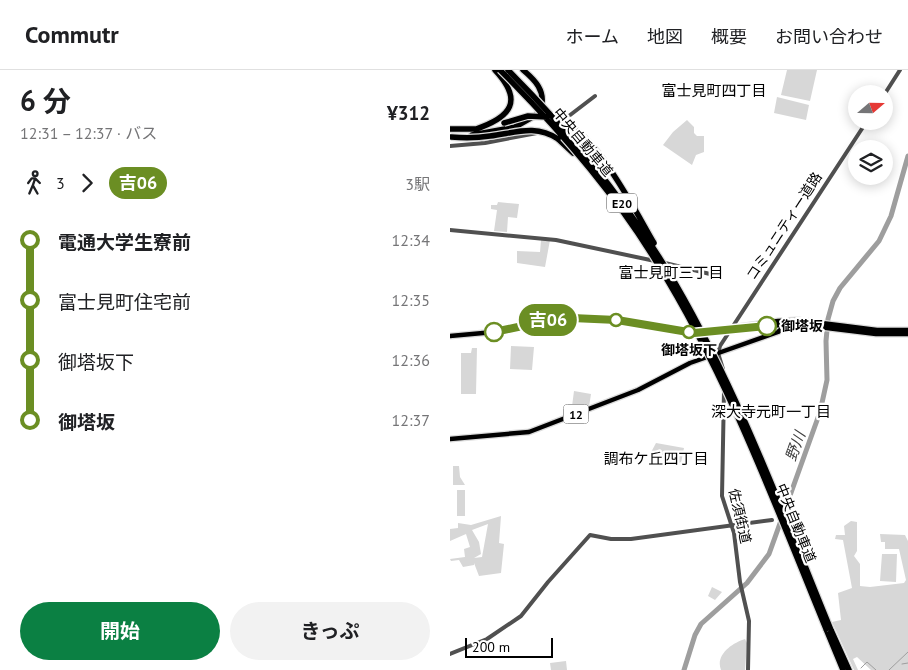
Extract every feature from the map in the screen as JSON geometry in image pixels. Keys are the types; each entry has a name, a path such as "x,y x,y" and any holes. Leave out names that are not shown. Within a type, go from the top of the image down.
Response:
{"highway":[{"path":"476,129 500,120 510,107 511,99 508,88 495,70"},
{"name":"中央自動車道","path":"500,70 557,129 621,210 667,279 716,370 829,630 849,670"},
{"name":"中央自動車道","path":"508,70 558,121 615,193 671,276 716,353 760,457 843,670"},
{"path":"450,137 483,134 510,128 525,123 537,114 542,104 541,90 536,82 523,70"},
{"path":"450,129 491,127 522,117 540,116 564,122 583,135 610,172 652,238 716,353"},
{"path":"450,137 482,137 525,130 539,130 552,135 568,147 621,210"}],"main road":[{"name":"12","path":"450,336 494,332 546,321 572,318 617,320 694,333 790,321 881,334 908,334"},
{"name":"12","path":"450,439 529,432 641,389 716,353 778,332 790,321"},
{"name":"12","path":"730,329 736,331 785,324 823,325"},
{"name":"12","path":"834,327 908,330"}],"street":[{"path":"890,85 900,70"},
{"path":"450,146 485,143 546,131 557,125 595,96"},
{"name":"コミュニティー道路","path":"716,353 861,130"},
{"path":"450,230 570,242 710,274"},
{"name":"佐須街道","path":"716,353 724,385 722,496 735,538 740,582 749,623 748,670"},
{"path":"450,654 487,639 521,616 590,535 627,540 772,520"}],"shaded area":[{"path":"787,70 817,70 810,101 781,95"},
{"path":"777,97 809,105 806,120 774,113"},
{"path":"687,120 694,127 694,133 697,136 704,136 704,152 696,155 692,165 663,145 673,132"},
{"path":"498,202 519,204 517,218 508,217 507,232 494,231 497,210 491,209 491,205 497,205"},
{"path":"541,240 550,240 545,267 517,263 517,251 540,252"},
{"path":"511,346 534,347 532,370 510,369"},
{"path":"472,348 477,348 476,394 461,394 461,353 471,353"},
{"path":"574,391 591,394 589,407 571,414"},
{"path":"656,443 684,448 681,463 649,456"},
{"path":"453,466 459,466 460,477 465,485 453,485"},
{"path":"457,490 465,490 465,516 457,516"},
{"path":"501,516 499,543 504,544 501,573 479,576 474,563 474,565 463,567 459,560 451,561 450,559 465,557 464,549 470,547 466,534 450,541 450,529 458,528 458,523 471,525","holes":["488,524 482,557 474,558 481,554 479,542 472,530"]},
{"path":"851,521 857,522 857,551 854,556 860,564 860,586 870,587 904,583 906,580 899,549 885,549 885,542 881,542 880,534 905,535 908,541 908,670 871,670 857,657 853,659 858,670 854,670 832,622 841,620 838,593 852,588 843,540 835,539 836,535 845,535 844,526"},
{"path":"882,554 897,554 896,582 880,581"},
{"path":"712,587 722,592 715,600 708,596"},
{"path":"745,639 747,643 745,670 721,670 720,659 726,650 735,643"},
{"path":"566,661 567,670 551,670 550,663"}],"waterway":[{"name":"野川","path":"684,670 695,635 701,624 747,583 769,554 820,412 827,380 826,341 828,319 833,301 840,288 879,241 891,216 908,156"},
{"path":"889,670 908,652"},
{"path":"861,668 867,662 876,670"},
{"path":"902,664 908,663"}],"bus line":[{"name":"吉06","path":"494,332 557,319 572,318 617,320 694,333 730,329 736,331 767,326"}],"place":[{"name":"御塔坂","path":"767,326"},
{"name":"御塔坂下","path":"689,332"}],"district":[{"name":"富士見町四丁目","path":"714,90"},
{"name":"富士見町三丁目","path":"671,272"},
{"name":"深大寺元町一丁目","path":"771,411"},
{"name":"調布ケ丘四丁目","path":"656,458"}]}
